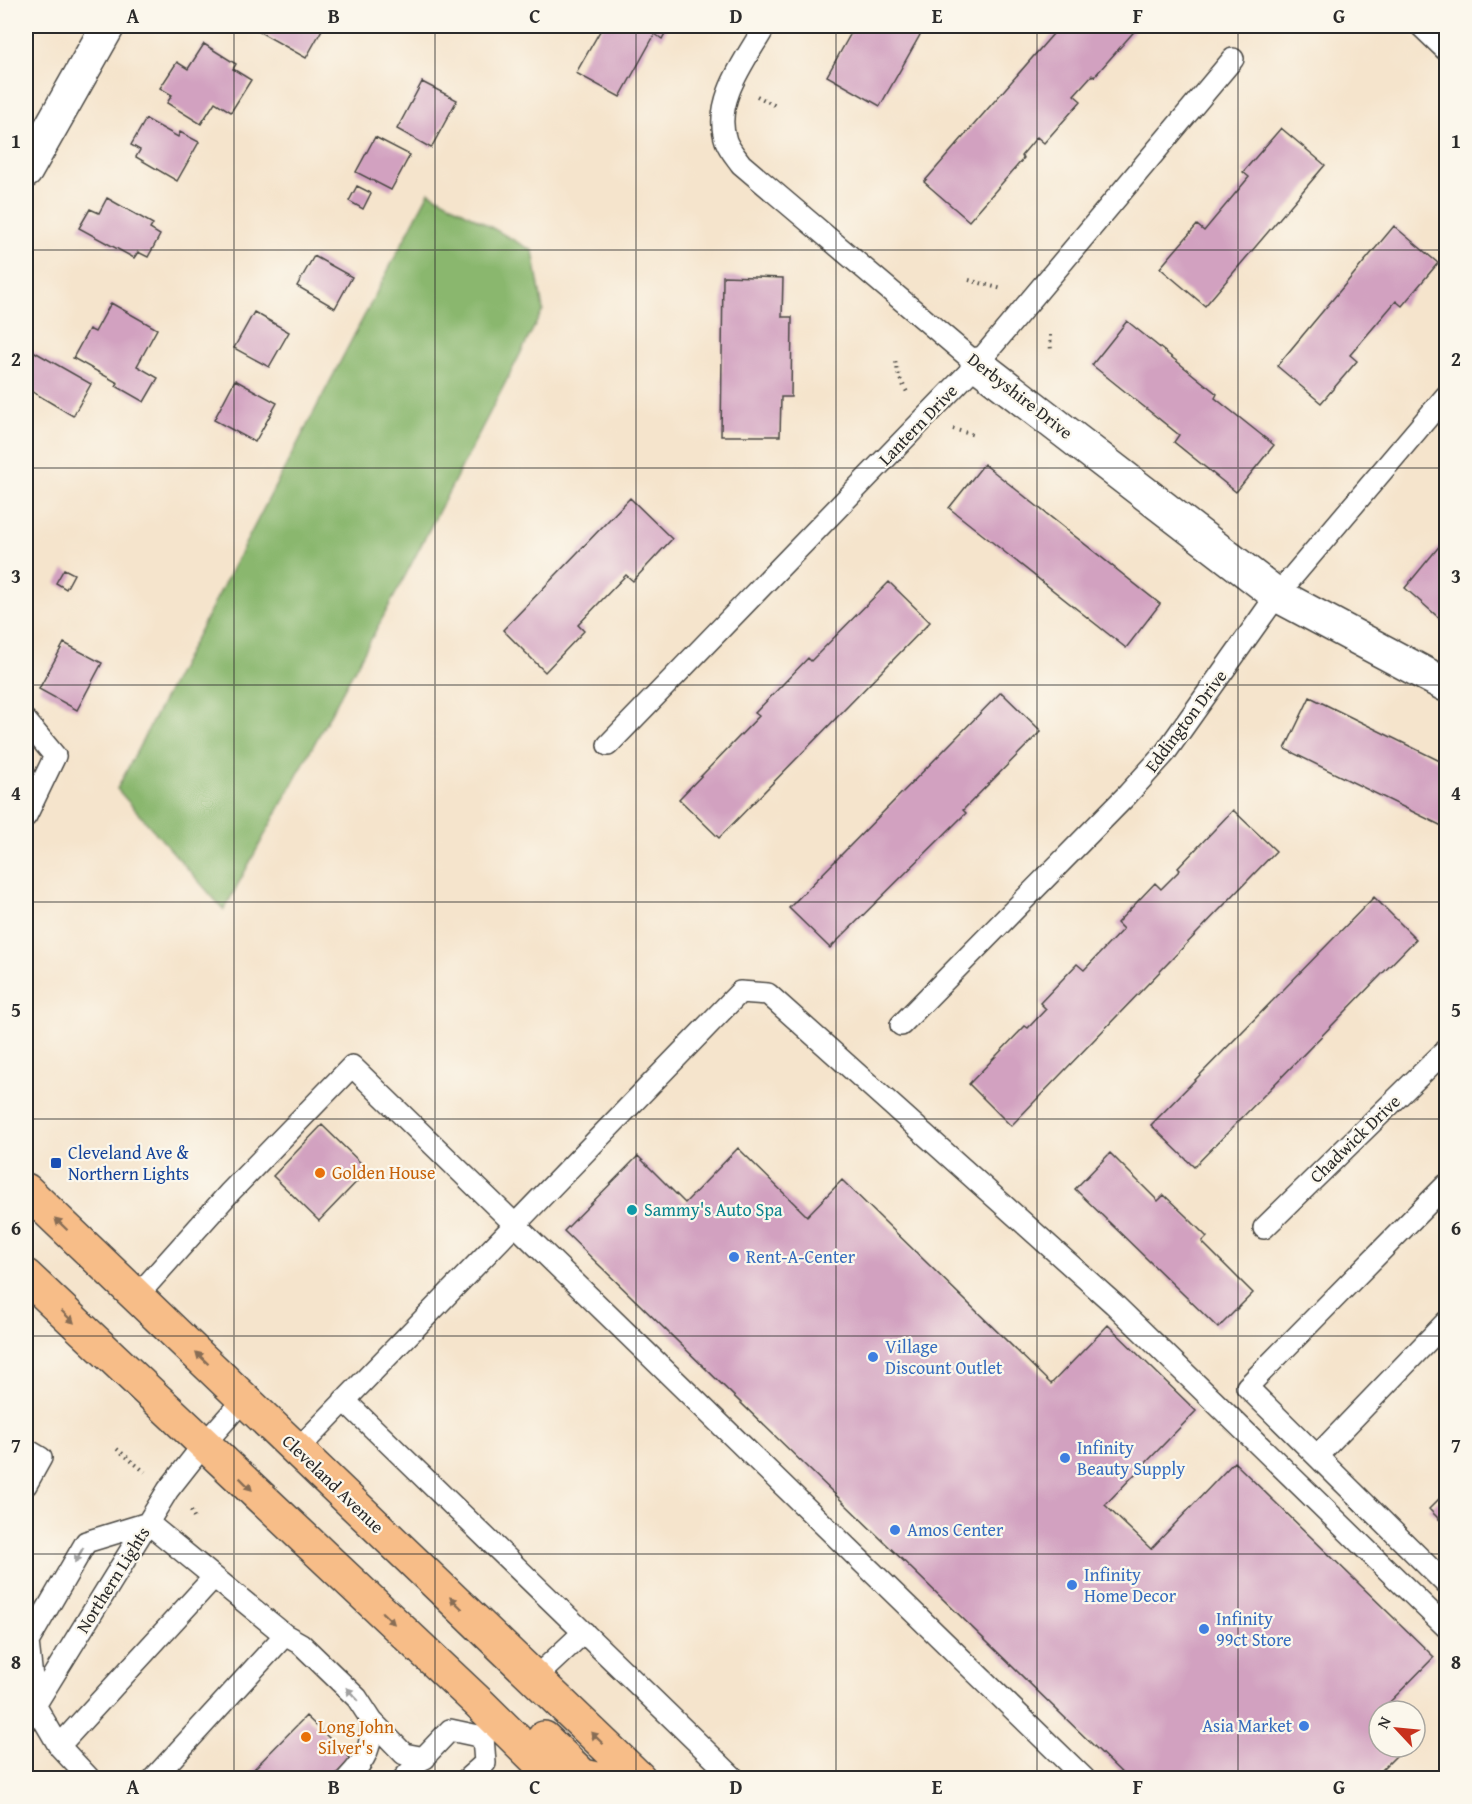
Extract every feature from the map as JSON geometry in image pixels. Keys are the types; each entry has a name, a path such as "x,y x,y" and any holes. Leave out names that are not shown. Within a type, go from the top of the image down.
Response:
{"main road":[{"name":"Cleveland Avenue","path":"26,1190 639,1779"},
{"path":"26,1276 205,1443 490,1730 555,1779"},
{"path":"490,1730 536,1730 583,1776 593,1779"}],"street":[{"path":"26,171 108,26"},
{"name":"Derbyshire Drive","path":"977,364 1277,595 1446,686"}],"lane":[{"name":"Derbyshire Drive","path":"765,26 732,86 723,112 726,141 741,164 977,364"},
{"path":"1421,26 1446,50"},
{"name":"Lantern Drive","path":"608,746 977,364 1233,59"},
{"name":"Eddington Drive","path":"901,1025 1128,794 1165,753 1277,595 1446,396"},
{"path":"26,721 55,756 26,816"},
{"path":"298,1449 740,992 768,994 1113,1304 1446,1627"},
{"name":"Chadwick Drive","path":"1264,1228 1446,1050"},
{"path":"137,1296 230,1192 352,1066 1084,1779"},
{"path":"1446,1185 1247,1386 1446,1584"},
{"path":"1317,1456 1446,1322"},
{"name":"Northern Lights","path":"30,1713 168,1490 244,1399"},
{"path":"344,1400 734,1779"},
{"path":"26,1449 41,1458 26,1485"},
{"path":"89,1779 30,1713 28,1642 86,1542 148,1523 285,1635 301,1644 357,1698 372,1722 404,1754 425,1758"},
{"path":"59,1746 214,1577"},
{"path":"535,1678 584,1632"},
{"path":"154,1779 285,1635"},
{"path":"348,1779 364,1761 371,1737 372,1722"},
{"path":"404,1779 450,1731 490,1730 484,1763 468,1779"}],"path":[{"path":"749,91 778,106"},
{"path":"969,280 1008,291"},
{"path":"1050,335 1051,352"},
{"path":"896,362 905,390 912,399"},
{"path":"117,1449 144,1472"},
{"path":"191,1511 195,1520"}],"green space":[{"path":"429,192 533,251 543,310 402,582 224,910 117,789"}],"building":[{"path":"249,26 324,26 306,58"},
{"path":"603,26 669,26 662,39 655,34 620,97 576,73"},
{"path":"855,26 925,26 880,106 827,76"},
{"path":"1060,26 1139,26 1094,77 1092,75 1074,95 1081,101 1044,143 1037,137 1021,156 1024,158 969,221 924,182"},
{"path":"204,44 236,64 233,69 251,80 231,112 215,102 201,124 167,103 172,95 160,88 177,62 188,69"},
{"path":"422,82 457,100 431,148 397,129"},
{"path":"146,119 178,137 180,132 199,142 177,181 136,157 140,150 131,145"},
{"path":"1281,128 1325,165 1205,306 1160,268 1197,225 1204,231 1249,177 1243,172"},
{"path":"375,137 410,155 391,190 356,172"},
{"path":"357,186 371,193 363,209 349,201"},
{"path":"107,198 153,224 150,229 160,235 148,257 138,252 134,258 79,228 90,209 99,213"},
{"path":"1394,226 1438,263 1402,306 1396,301 1350,355 1357,361 1321,403 1277,366"},
{"path":"314,256 352,277 335,308 297,286"},
{"path":"723,276 783,278 782,317 792,317 791,397 781,397 780,436 721,436"},
{"path":"111,303 157,329 137,366 158,378 144,402 116,386 118,383 73,358 89,329 95,332"},
{"path":"254,312 289,332 269,367 234,348"},
{"path":"1127,321 1217,394 1215,398 1274,445 1236,492 1174,442 1179,435 1092,365"},
{"path":"26,347 91,384 73,416 26,388"},
{"path":"235,380 277,403 255,442 214,420"},
{"path":"26,461 31,464 26,473"},
{"path":"984,464 1160,604 1126,648 949,508"},
{"path":"630,498 672,539 633,581 626,575 578,625 584,631 545,672 503,630"},
{"path":"1446,538 1446,624 1405,588"},
{"path":"64,569 74,574 66,589 56,583"},
{"path":"889,582 930,622 719,838 679,799 759,716 755,713 808,658 811,661"},
{"path":"64,643 102,663 77,710 39,689"},
{"path":"1001,692 1041,731 963,810 966,813 830,948 789,908"},
{"path":"1310,697 1446,764 1446,828 1285,749"},
{"path":"1233,810 1276,851 1011,1126 969,1084 1025,1026 1028,1028 1046,1009 1040,1003 1077,964 1084,970 1123,929 1117,923 1155,883 1161,889"},
{"path":"1374,897 1416,939 1194,1167 1151,1125"},
{"name":"Golden House","path":"322,1125 368,1170 319,1221 273,1176"},
{"path":"738,1148 807,1216 842,1180 1051,1384 1108,1325 1196,1411 1105,1505 1151,1549 1234,1462 1434,1657 1393,1699 1367,1699 1367,1759 1393,1759 1380,1772 1387,1778 1127,1778 564,1231 638,1156 685,1203"},
{"path":"1110,1153 1158,1201 1164,1195 1186,1216 1207,1237 1202,1242 1253,1293 1218,1328 1075,1189"},
{"path":"1446,1492 1446,1526 1429,1509"},
{"name":"Long John Silver's","path":"306,1716 351,1759 332,1778 245,1778"}],"place":[{"name":"Cleveland Ave & Northern Lights","path":"56,1163"},
{"name":"Golden House","path":"320,1173"},
{"name":"Sammy's Auto Spa","path":"632,1210"},
{"name":"Rent-A-Center","path":"734,1257"},
{"name":"Village Discount Outlet","path":"873,1357"},
{"name":"Infinity Beauty Supply","path":"1065,1458"},
{"name":"Amos Center","path":"895,1530"},
{"name":"Infinity Home Decor","path":"1072,1585"},
{"name":"Infinity 99ct Store","path":"1204,1629"},
{"name":"Asia Market","path":"1304,1726"},
{"name":"Long John Silver's","path":"306,1737"}]}
